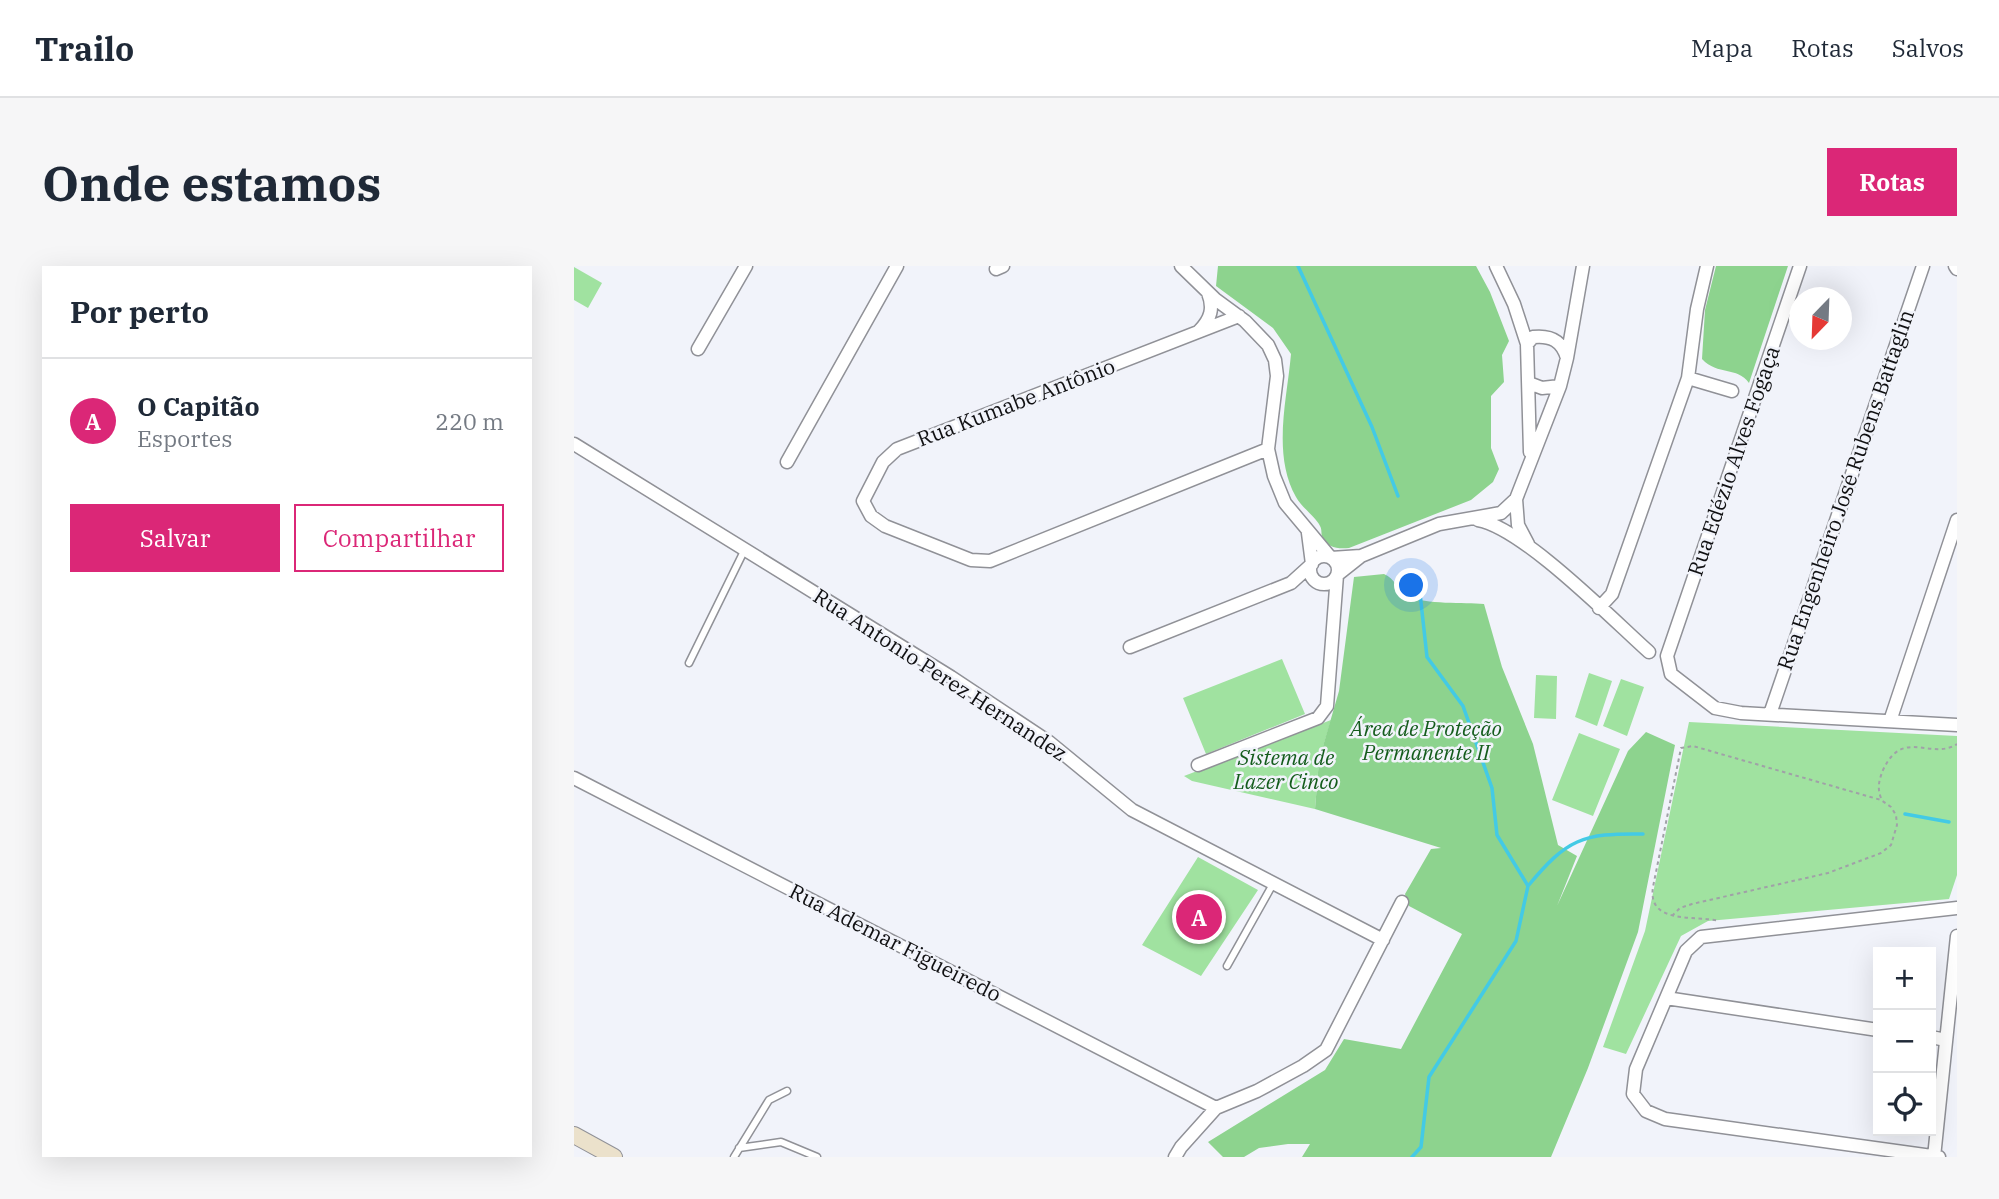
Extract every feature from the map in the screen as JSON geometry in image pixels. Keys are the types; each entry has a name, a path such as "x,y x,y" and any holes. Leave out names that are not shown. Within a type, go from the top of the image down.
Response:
{"main road":[{"path":"574,1135 614,1157"}],"street":[{"path":"698,349 746,266"},
{"path":"787,462 897,266"},
{"path":"1181,266 1268,345 1275,360 1276,393 1268,449 1274,476 1285,503 1338,566 1333,642 1323,713 1318,718 1198,765"},
{"path":"1496,266 1514,304 1527,344 1531,456"},
{"path":"1532,549 1518,525 1516,499 1560,386 1583,266"},
{"path":"1599,608 1612,594 1688,378 1697,309 1707,266"},
{"name":"Rua Edézio Alves Fogaça","path":"1770,714 1715,708 1671,674 1667,656 1800,266"},
{"name":"Rua Engenheiro José Rubens Battaglin","path":"1770,714 1919,271 1923,266"},
{"path":"1199,332 1211,315 1209,293"},
{"name":"Rua Kumabe Antônio","path":"1238,316 897,449 883,462 863,501 871,516 885,526 971,560 990,561 1268,449"},
{"path":"1527,344 1533,337 1540,336 1556,340 1565,348 1567,358"},
{"path":"1688,378 1732,391"},
{"path":"1529,383 1542,388 1560,386"},
{"name":"Rua Antonio Perez Hernandez","path":"574,444 951,677 1038,735 1132,810 1383,940"},
{"path":"1500,528 1495,521 1516,499"},
{"path":"1291,583 1332,582 1361,556 1439,524 1501,513"},
{"path":"1470,519 1500,528 1532,549 1649,652"},
{"path":"1890,721 1957,520"},
{"path":"1308,533 1311,574 1320,583 1334,610"},
{"path":"1130,647 1291,583 1320,557 1361,556"},
{"path":"1770,714 1957,725"},
{"name":"Rua Ademar Figueiredo","path":"574,778 1216,1108"},
{"path":"1175,1157 1216,1108 1257,1091 1326,1050 1402,902"},
{"path":"1957,908 1701,937 1685,951 1636,1069 1633,1094 1646,1111 1665,1119 1936,1157 1957,936"},
{"path":"1666,998 1873,1029"},
{"path":"1936,1038 1946,1040"}],"lane":[{"path":"689,663 745,549"},
{"path":"1227,966 1273,884"},
{"path":"734,1157 769,1100 787,1091"},
{"path":"739,1148 781,1142 817,1157"}],"path":[{"path":"1881,800 1879,783 1888,761 1896,752 1915,746 1942,749 1957,744"},
{"path":"1672,916 1681,908 1692,904 1828,873 1881,853 1891,845 1897,825 1896,815 1891,807 1881,800 1693,746 1681,748 1652,894 1656,908 1672,916 1721,922"}],"green space":[{"path":"1218,266 1476,266 1490,292 1509,341 1502,355 1504,382 1491,396 1491,448 1499,469 1493,482 1471,500 1349,548 1337,548 1326,543 1318,523 1296,497 1285,463 1284,408 1291,354 1273,328 1216,286"},
{"path":"1716,266 1788,266 1749,383 1739,374 1714,368 1702,359 1705,310"},
{"path":"574,267 602,283 588,308 574,300"},
{"name":"Área de Proteção Permanente II","path":"1384,574 1405,594 1416,599 1484,604 1502,667 1533,744 1558,845 1577,856 1557,906 1628,751 1646,732 1675,745 1638,932 1588,1068 1551,1157 1302,1157 1310,1144 1288,1144 1259,1148 1244,1157 1223,1157 1208,1142 1325,1070 1344,1039 1401,1049 1462,934 1409,906 1405,894 1431,849 1441,848 1315,809 1319,760 1339,691 1354,577"},
{"path":"1282,659 1305,714 1206,754 1183,698"},
{"path":"1589,673 1612,681 1597,726 1575,717"},
{"path":"1536,675 1557,676 1556,719 1534,718"},
{"path":"1621,679 1644,687 1627,736 1603,726"},
{"name":"Sistema de Lazer Cinco","path":"1331,720 1319,760 1315,809 1192,781 1184,776"},
{"path":"1689,722 1957,736 1957,875 1949,899 1708,921 1681,936 1626,1054 1603,1047 1645,931"},
{"path":"1579,733 1620,749 1593,816 1552,800"},
{"path":"1198,857 1258,890 1201,976 1142,945"}],"waterway":[{"path":"1298,266 1372,427 1398,496"},
{"path":"1412,1157 1421,1147 1429,1077 1516,941 1528,886 1497,835 1492,788 1463,706 1427,657 1418,575"},
{"path":"1905,814 1949,822"},
{"path":"1528,886 1554,858 1577,842 1605,835 1643,834"}],"place":[{"name":"O Capitão","path":"1199,917"}]}
